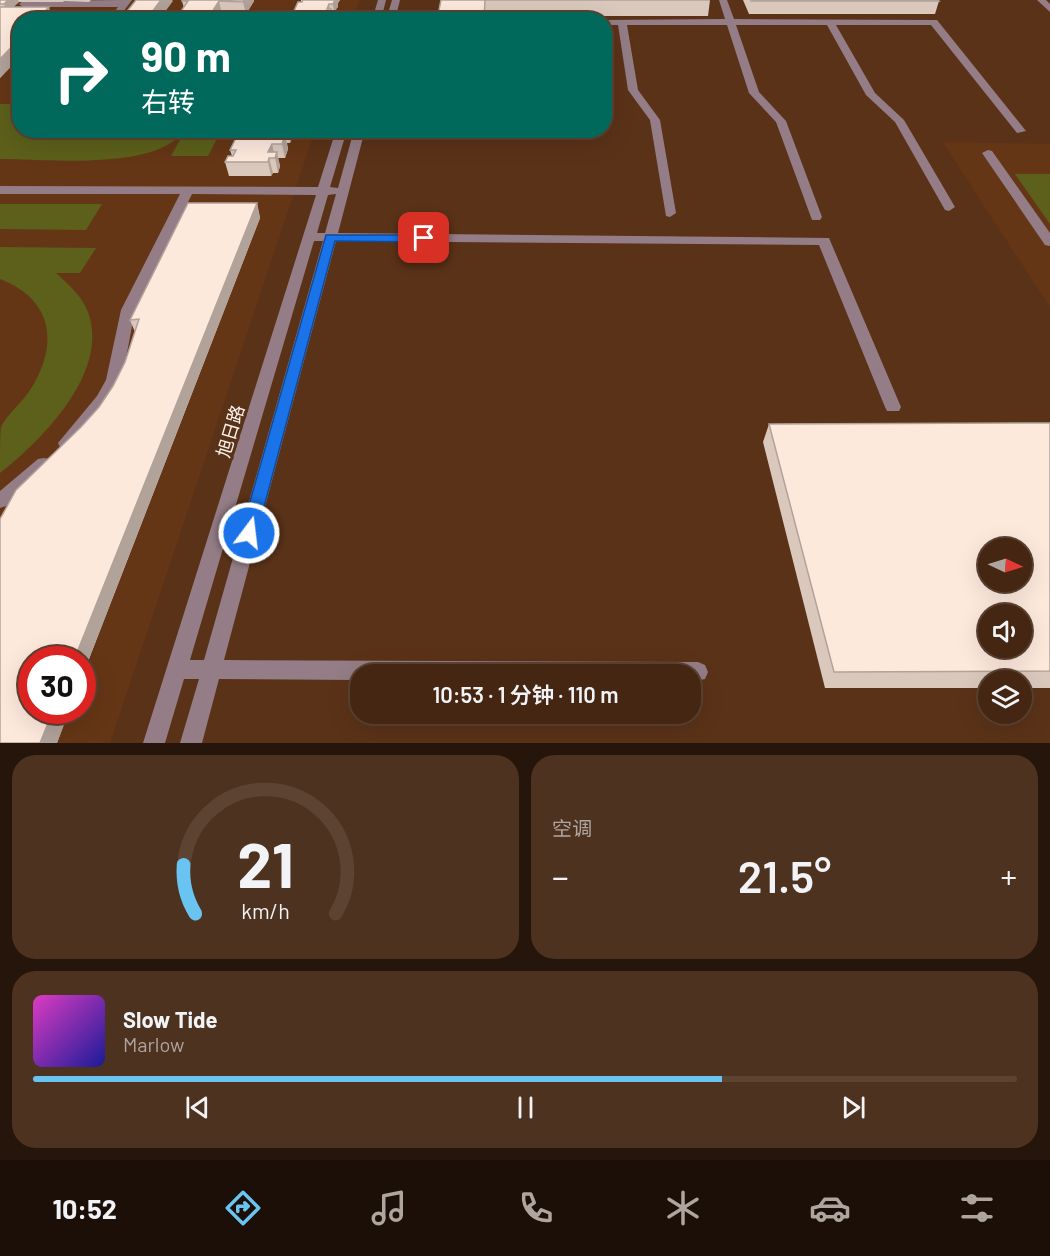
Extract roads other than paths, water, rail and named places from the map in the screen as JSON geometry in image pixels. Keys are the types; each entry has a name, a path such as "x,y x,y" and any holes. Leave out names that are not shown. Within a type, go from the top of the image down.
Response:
{"street":[{"path":"723,0 754,93 781,121 816,217"},
{"path":"1041,0 1050,9"},
{"path":"23,4 126,2"},
{"path":"612,22 934,22 1021,131"},
{"path":"622,22 633,90 655,120 670,213"},
{"path":"830,22 871,95 899,120 949,207"},
{"name":"旭日路","path":"154,743 340,138"},
{"path":"191,743 358,138"},
{"path":"988,153 1050,242"},
{"path":"0,190 343,191"},
{"path":"0,501 65,444 102,400 114,380 128,310 188,190"},
{"path":"309,237 824,241 893,407"},
{"path":"177,669 350,670"}]}
